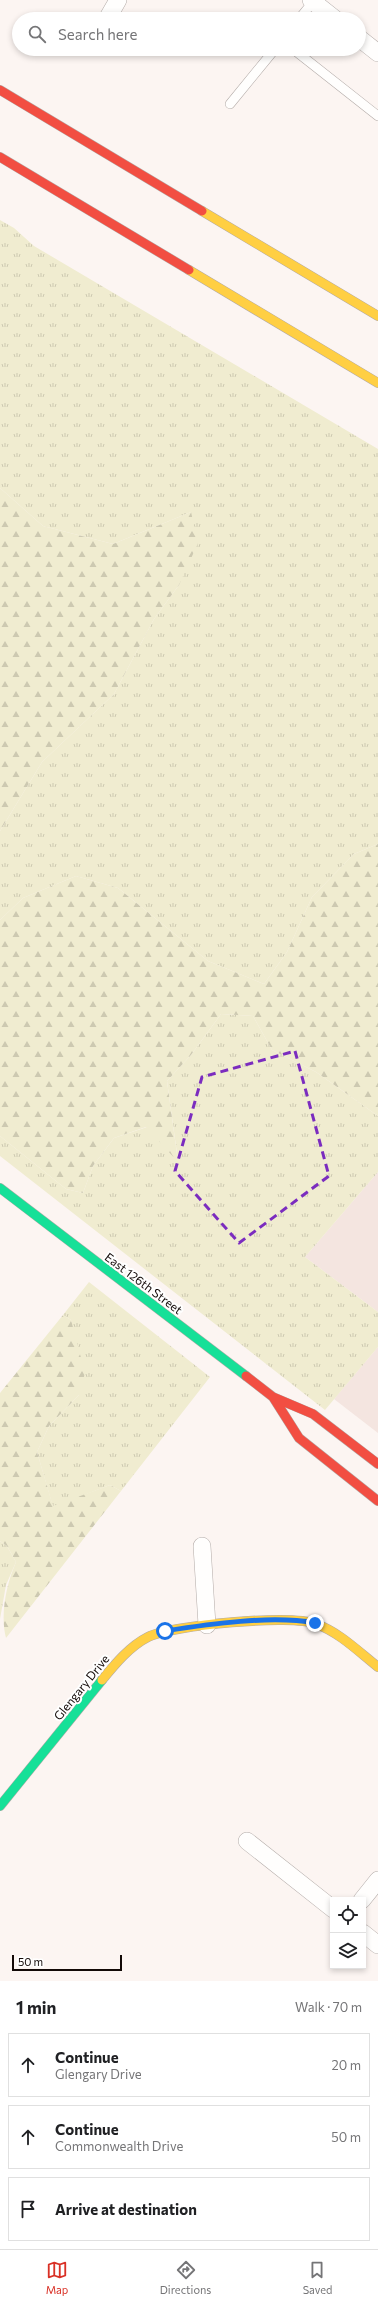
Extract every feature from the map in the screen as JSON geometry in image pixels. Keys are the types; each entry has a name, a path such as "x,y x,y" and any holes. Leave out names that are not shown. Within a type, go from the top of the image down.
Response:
{"main road":[{"path":"0,90 378,316"},
{"path":"0,157 378,383"},
{"name":"East 126th Street","path":"0,1188 273,1397 313,1414 378,1464"},
{"name":"East 126th Street","path":"273,1397 299,1438 378,1501"},
{"name":"Glengary Drive","path":"0,1806 125,1653 137,1643 150,1636 165,1631 207,1625 297,1619 315,1623 331,1630 378,1667"}],"street":[{"path":"111,12 118,0"},
{"path":"312,0 327,12"},
{"path":"366,44 378,53"},
{"path":"202,1546 207,1625"},
{"path":"247,1841 330,1907"},
{"path":"364,1897 378,1880"},
{"path":"366,1935 378,1945"}],"lane":[{"path":"304,12 312,0"},
{"path":"230,104 269,56"},
{"path":"302,56 378,116"}],"highlighted area":[{"path":"295,1051 329,1176 239,1243 175,1171 202,1077"}],"shaded area":[{"path":"378,1172 378,1312 305,1257"},
{"path":"378,1347 378,1433 334,1399"}],"green space":[{"path":"0,220 14,228 34,246 378,449 378,844 354,854 312,897 287,952 264,984 208,961 118,888 76,876 23,898 0,920 0,831 42,762 114,694 154,619 179,585 191,512 113,544 43,526 0,488"},
{"path":"0,488 43,526 113,544 191,512 198,543 179,585 154,619 114,694 42,762 0,831"},
{"path":"378,844 378,1116 316,1072 272,1050 253,1016 221,1014 191,1055 167,1081 178,1162 146,1127 114,1138 93,1166 83,1193 66,1189 0,1136 0,920 23,898 76,876 118,888 208,961 264,984 287,952 312,897 354,854"},
{"path":"221,1014 253,1016 272,1050 316,1072 378,1116 378,1172 305,1257 378,1312 378,1347 325,1410 0,1156 0,1136 66,1189 83,1193 93,1166 114,1138 147,1127 178,1161 167,1081 191,1055"},
{"path":"89,1282 210,1377 121,1491 110,1485 53,1507 37,1452 49,1426 79,1395 71,1320 63,1315"},
{"path":"63,1315 71,1320 85,1373 79,1395 49,1426 37,1452 53,1506 110,1485 121,1491 6,1638 4,1629 5,1600 9,1580 16,1562 7,1546 0,1541 0,1393"},
{"path":"0,1541 7,1546 16,1562 6,1585 0,1619"}],"traffic: fast":[{"path":"0,1188 246,1376"},
{"path":"0,1806 102,1680"}],"traffic: slow":[{"path":"202,211 378,316"},
{"path":"189,270 378,383"},
{"path":"102,1680 129,1650 148,1637 181,1628 232,1622 283,1620 303,1621 316,1624 341,1637 378,1667"}],"traffic: jam":[{"path":"0,90 202,211"},
{"path":"0,157 189,270"},
{"path":"246,1376 273,1397 313,1414 378,1464"},
{"path":"273,1397 299,1438 378,1501"}],"route":[{"path":"165,1631 207,1625 297,1619 315,1623"}]}
